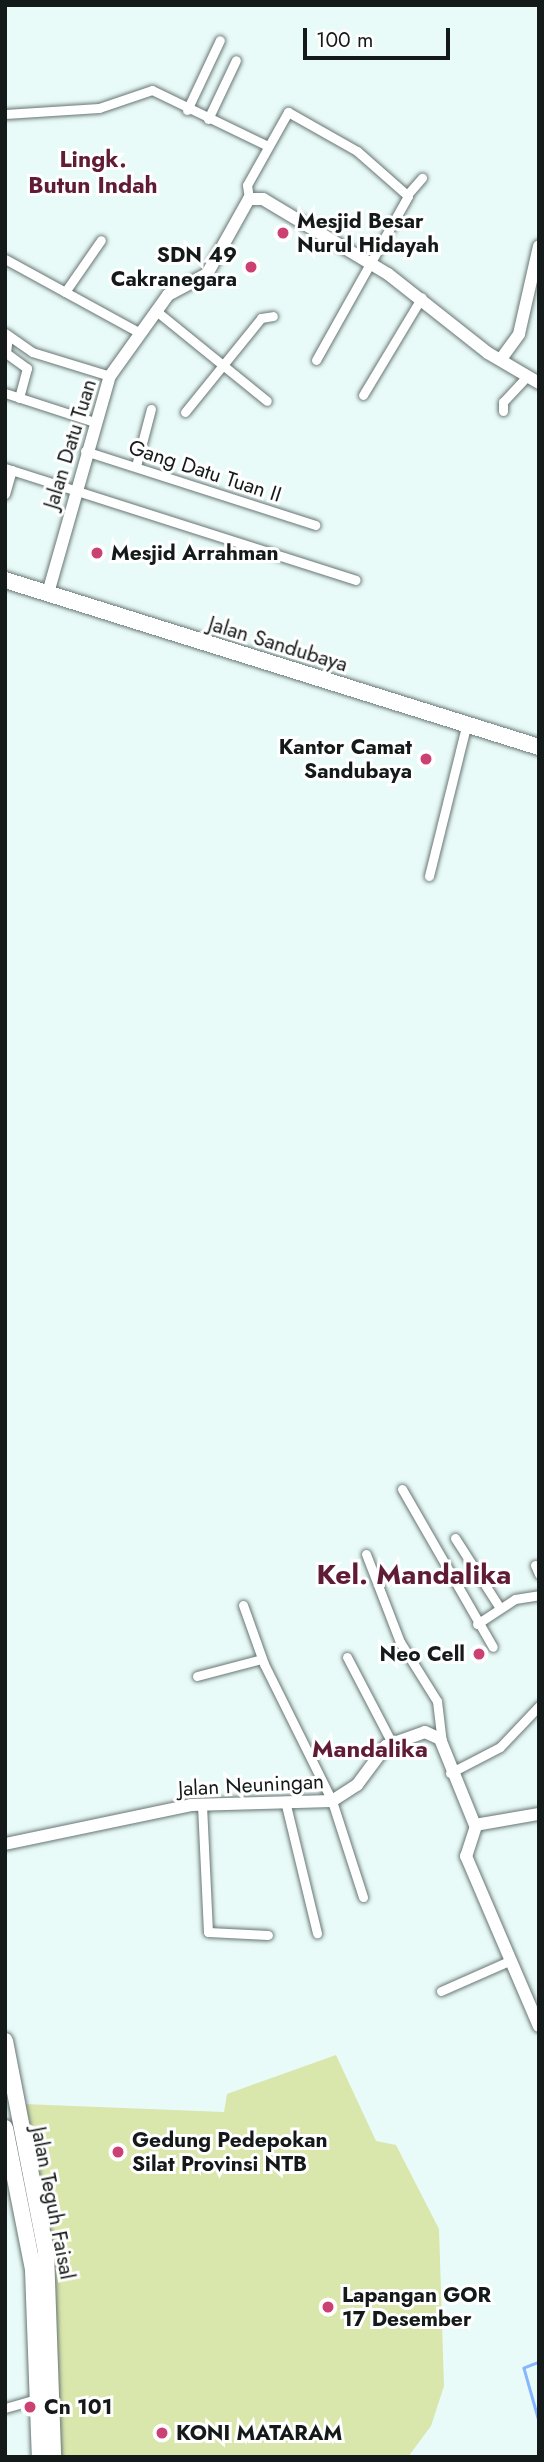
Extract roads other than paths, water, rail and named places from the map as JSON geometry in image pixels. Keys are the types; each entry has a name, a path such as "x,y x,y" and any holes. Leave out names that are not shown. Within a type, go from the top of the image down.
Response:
{"highway":[{"name":"Jalan Sandubaya","path":"5,580 539,747"},
{"name":"Jalan Teguh Faisal","path":"5,2041 46,2252 42,2313 46,2397 53,2457"},
{"name":"Jalan Teguh Faisal","path":"5,2128 42,2313"},
{"name":"Jalan Teguh Faisal","path":"40,2457 46,2397"}],"street":[{"path":"187,110 220,40"},
{"path":"208,119 236,60"},
{"path":"5,114 99,108 148,90 266,145"},
{"path":"407,195 343,142 285,113 247,185 249,199 263,199 373,265 422,297 525,378 539,383"},
{"path":"316,359 373,265 407,195 422,178"},
{"name":"Jalan Datu Tuan","path":"48,593 85,451 110,376 155,310 174,291 203,280 249,199"},
{"path":"65,292 101,240"},
{"path":"501,359 519,334 539,246"},
{"path":"5,259 140,332"},
{"path":"363,395 422,297"},
{"path":"155,310 267,401"},
{"path":"185,412 261,318 273,316"},
{"path":"7,334 32,352 110,376"},
{"path":"7,334 6,353 27,368 19,398"},
{"path":"503,411 503,402 525,378"},
{"path":"5,393 94,422"},
{"path":"136,466 151,410"},
{"name":"Gang Datu Tuan II","path":"85,451 315,525"},
{"path":"5,494 9,469 356,580"},
{"path":"429,876 466,726"},
{"path":"402,1489 477,1624 493,1647"},
{"path":"455,1538 500,1608"},
{"path":"366,1554 400,1642 437,1701 442,1743 450,1773 476,1826 466,1856 539,2026"},
{"path":"477,1624 500,1608 539,1595"},
{"path":"243,1605 261,1658 332,1801 363,1896"},
{"path":"347,1657 392,1743 429,1732 442,1743"},
{"path":"197,1676 261,1658"},
{"path":"450,1773 500,1747 539,1706"},
{"name":"Jalan Neuningan","path":"5,1844 202,1805 286,1805 332,1801 357,1785 392,1743"},
{"path":"202,1805 208,1932 268,1935"},
{"path":"286,1805 317,1933"},
{"path":"476,1826 539,1814"},
{"path":"441,1991 509,1961"},
{"path":"5,2408 46,2397"}],"waterway":[{"path":"539,2362 524,2368 539,2421"}],"place":[{"name":"Mesjid Besar Nurul Hidayah","path":"283,233"},
{"name":"SDN 49 Cakranegara","path":"251,267"},
{"name":"Mesjid Arrahman","path":"97,553"},
{"name":"Kantor Camat Sandubaya","path":"426,759"},
{"name":"Neo Cell","path":"479,1654"},
{"name":"Gedung Pedepokan Silat Provinsi NTB","path":"118,2152"},
{"name":"Lapangan GOR 17 Desember","path":"328,2307"},
{"name":"Cn 101","path":"30,2407"},
{"name":"KONI MATARAM","path":"162,2433"}],"district":[{"name":"Lingk. Butun Indah","path":"93,172"},
{"name":"Kel. Mandalika","path":"414,1575"},
{"name":"Mandalika","path":"370,1749"}]}
